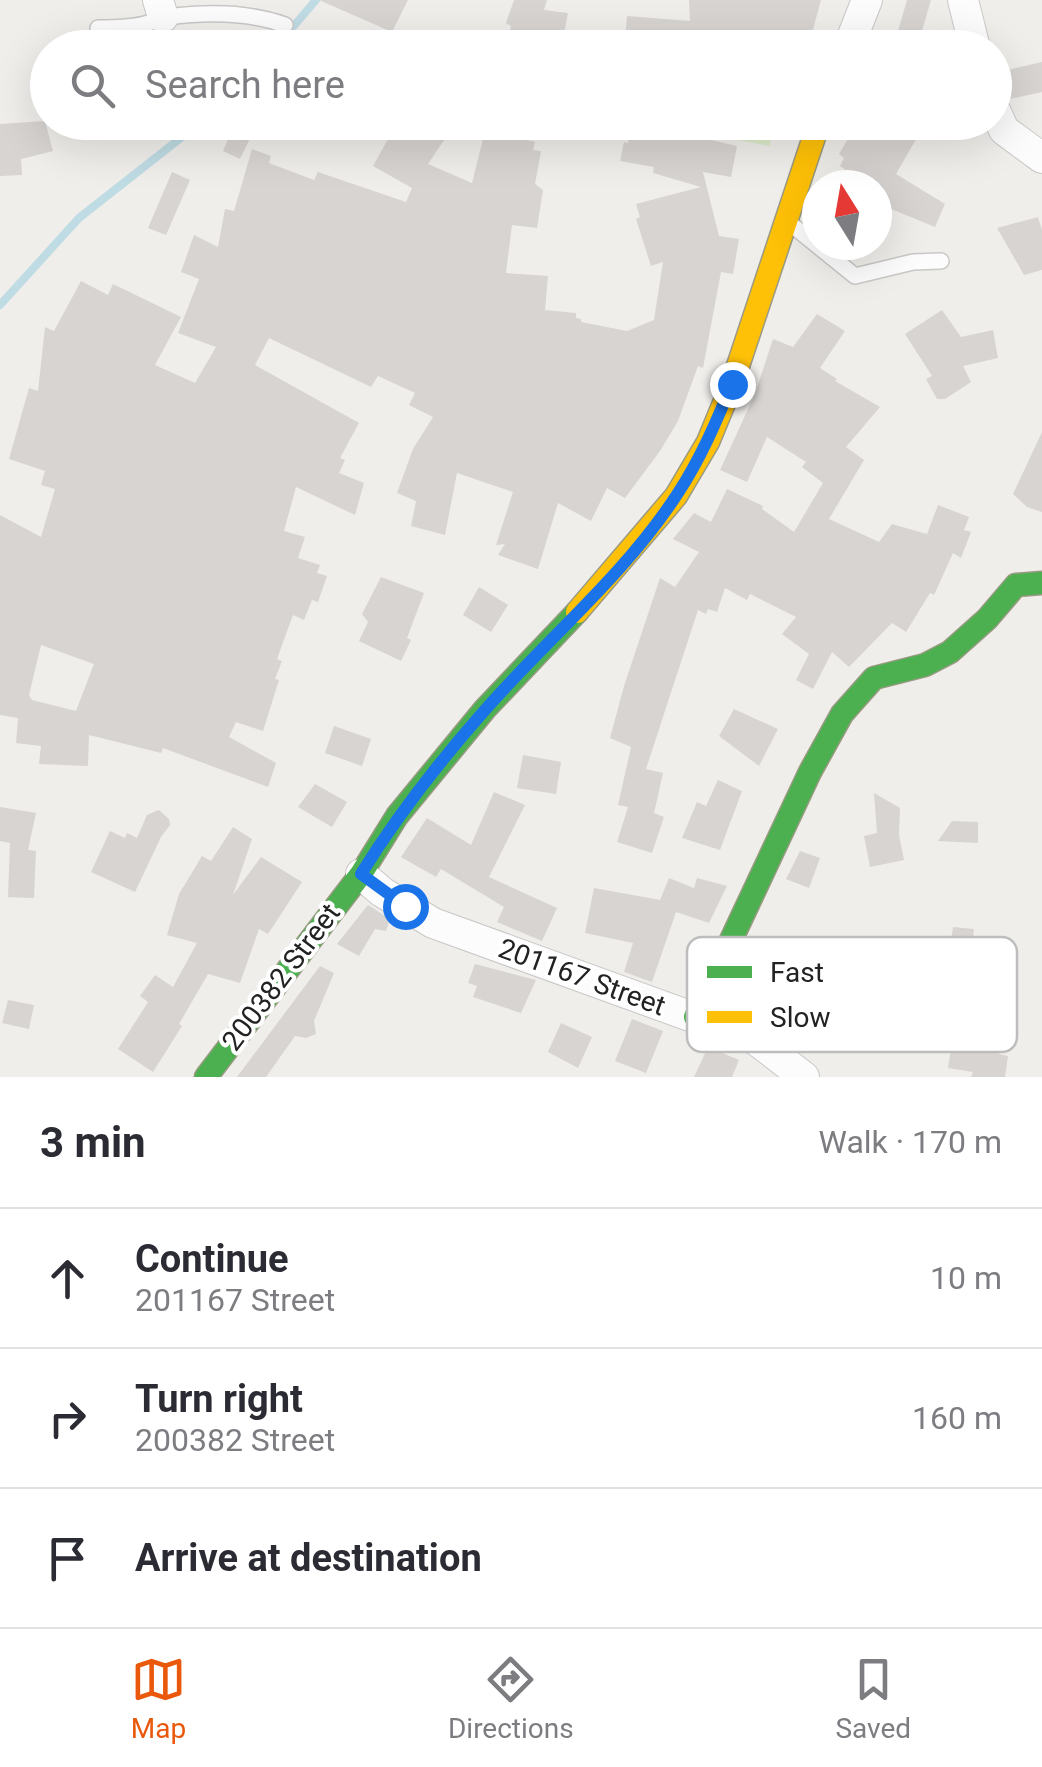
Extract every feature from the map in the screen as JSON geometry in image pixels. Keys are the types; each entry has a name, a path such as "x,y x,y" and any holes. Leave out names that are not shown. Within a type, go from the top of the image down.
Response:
{"street":[{"path":"855,30 867,0"},
{"path":"963,0 970,30"},
{"path":"1012,136 1042,158"},
{"name":"200382 Street","path":"206,1077 361,874 397,816 472,724 600,589 676,496 708,442 732,384 813,140"},
{"path":"730,937 796,800 849,703 871,680 888,670 929,663 952,650 1004,602 1016,584 1042,583"},
{"name":"201167 Street","path":"361,874 382,892 433,923 687,1014"},
{"name":"201167 Street","path":"772,1052 804,1077"}],"lane":[{"path":"98,28 144,24 161,8 252,16 284,26"},
{"path":"785,219 855,276 913,262 940,261"}],"green space":[{"path":"738,140 771,140 770,146"}],"building":[{"path":"319,0 408,0 393,30"},
{"path":"514,0 547,0 544,10 568,13 565,30 510,30 506,23"},
{"path":"689,0 821,0 813,30 626,30 627,16 690,21"},
{"path":"907,0 931,0 922,30 898,30"},
{"path":"1042,62 1042,92 1012,99 1012,69"},
{"path":"30,122 30,140 50,140 53,151 21,159 22,175 0,176 0,124"},
{"path":"228,140 249,140 240,159 223,151"},
{"path":"388,140 444,140 428,164 472,183 483,140 535,142 533,150 541,151 535,184 543,190 537,228 512,225 506,273 548,276 545,310 576,313 581,322 627,331 654,320 663,262 651,266 636,219 640,217 636,204 701,187 653,173 654,167 620,161 624,142 711,140 737,146 731,177 703,172 719,236 739,239 733,274 721,272 703,368 698,366 678,421 625,498 607,488 591,521 558,503 538,569 498,555 505,544 496,545 513,492 457,473 445,535 411,526 416,501 397,493 413,449 433,417 409,405 415,393 378,376 371,387 269,338 255,365 359,423 340,458 345,460 339,473 364,483 355,515 296,487 284,531 305,537 298,558 320,565 317,573 327,576 318,602 312,600 304,620 293,615 277,659 282,661 275,679 279,680 263,731 236,722 229,737 276,763 268,787 163,748 161,753 89,735 88,766 39,764 41,746 16,743 18,718 0,715 0,515 41,537 55,489 41,485 45,471 9,459 29,388 38,391 45,327 54,331 81,281 108,295 113,284 181,317 155,365 195,383 216,347 178,333 199,279 181,272 194,235 218,247 225,209 234,211 252,149 271,156 269,163 314,180 318,172 406,202 412,188 373,166","holes":["41,645 94,664 76,711 32,700 29,695"]},
{"path":"847,140 916,140 896,174 945,204 935,227 892,209 892,170 845,170 840,166 844,158 839,154"},
{"path":"172,172 190,180 166,235 148,228"},
{"path":"1038,217 1042,230 1042,270 1024,275 997,228"},
{"path":"942,310 961,337 993,330 998,358 963,366 971,382 945,399 937,399 926,379 932,376 905,334"},
{"path":"817,314 845,331 820,368 880,407 846,447 864,460 829,519 879,542 892,524 927,534 938,505 969,517 964,530 971,532 961,558 953,553 934,595 930,593 906,632 892,623 849,667 832,652 813,689 796,680 809,654 782,634 796,617 750,594 747,600 725,588 717,612 708,609 706,614 698,610 646,769 663,773 654,813 664,817 652,853 617,842 628,807 618,805 631,747 610,738 624,686 660,578 675,587 699,552 673,539 694,513 711,522 727,489 763,506 794,532 823,483 802,467 806,462 767,437 747,482 720,470 755,394 773,339 793,347"},
{"path":"1042,432 1042,512 1027,507 1013,494"},
{"path":"381,577 424,593 401,661 359,641 368,622 362,614"},
{"path":"479,587 508,605 491,632 463,615"},
{"path":"734,709 778,729 759,766 719,736"},
{"path":"334,726 371,739 362,766 325,753"},
{"path":"523,755 561,762 556,794 517,788"},
{"path":"718,780 742,791 720,850 682,838 697,802 706,806"},
{"path":"315,784 347,802 332,827 298,807"},
{"path":"494,792 525,805 489,877 557,908 542,941 497,922 504,907 441,869 436,877 401,857 427,818 471,845"},
{"path":"874,793 900,808 899,835 904,860 870,867 864,836 877,833"},
{"path":"0,807 36,813 28,850 36,851 34,898 8,897 10,843 0,841"},
{"path":"159,810 170,825 135,892 91,872 110,831 125,838 127,833 137,838 147,815"},
{"path":"952,821 978,822 978,843 938,841"},
{"path":"233,827 252,839 233,895 261,857 302,882 268,934 259,929 240,983 208,974 153,1072 118,1049 148,1002 140,996 155,975 173,987 197,943 167,935 179,894 202,856 211,861"},
{"path":"800,851 820,858 809,888 786,879"},
{"path":"669,878 694,888 697,878 727,886 709,923 676,912 652,982 624,972 633,943 585,933 594,888 660,900"},
{"path":"368,905 390,919 386,931 375,929 359,956 337,944"},
{"path":"953,927 974,929 973,937 952,937"},
{"path":"475,964 536,980 521,1013 473,997 477,986 468,983"},
{"path":"320,966 334,973 314,1021 316,1034 306,1038 295,1036 266,1077 237,1077"},
{"path":"8,1000 34,1005 29,1029 2,1023"},
{"path":"632,1019 663,1031 646,1073 615,1061"},
{"path":"561,1023 592,1037 578,1068 548,1052"},
{"path":"706,1052 720,1052 739,1060 732,1077 694,1077"},
{"path":"951,1052 999,1052 1008,1056 1005,1077 971,1077 973,1072 948,1068"}],"waterway":[{"path":"290,30 316,0"},
{"path":"0,305 79,218 178,140"}],"traffic: fast":[{"path":"733,937 810,772 842,714 874,678 925,665 950,652 987,619 1016,585 1042,583"},
{"path":"206,1077 361,874 397,816 485,709 577,612"}],"traffic: slow":[{"path":"577,612 676,496 708,442 732,384 813,140"}],"route":[{"path":"405,906 361,874 397,816 485,709 600,589 676,496 708,442 732,384"}]}
